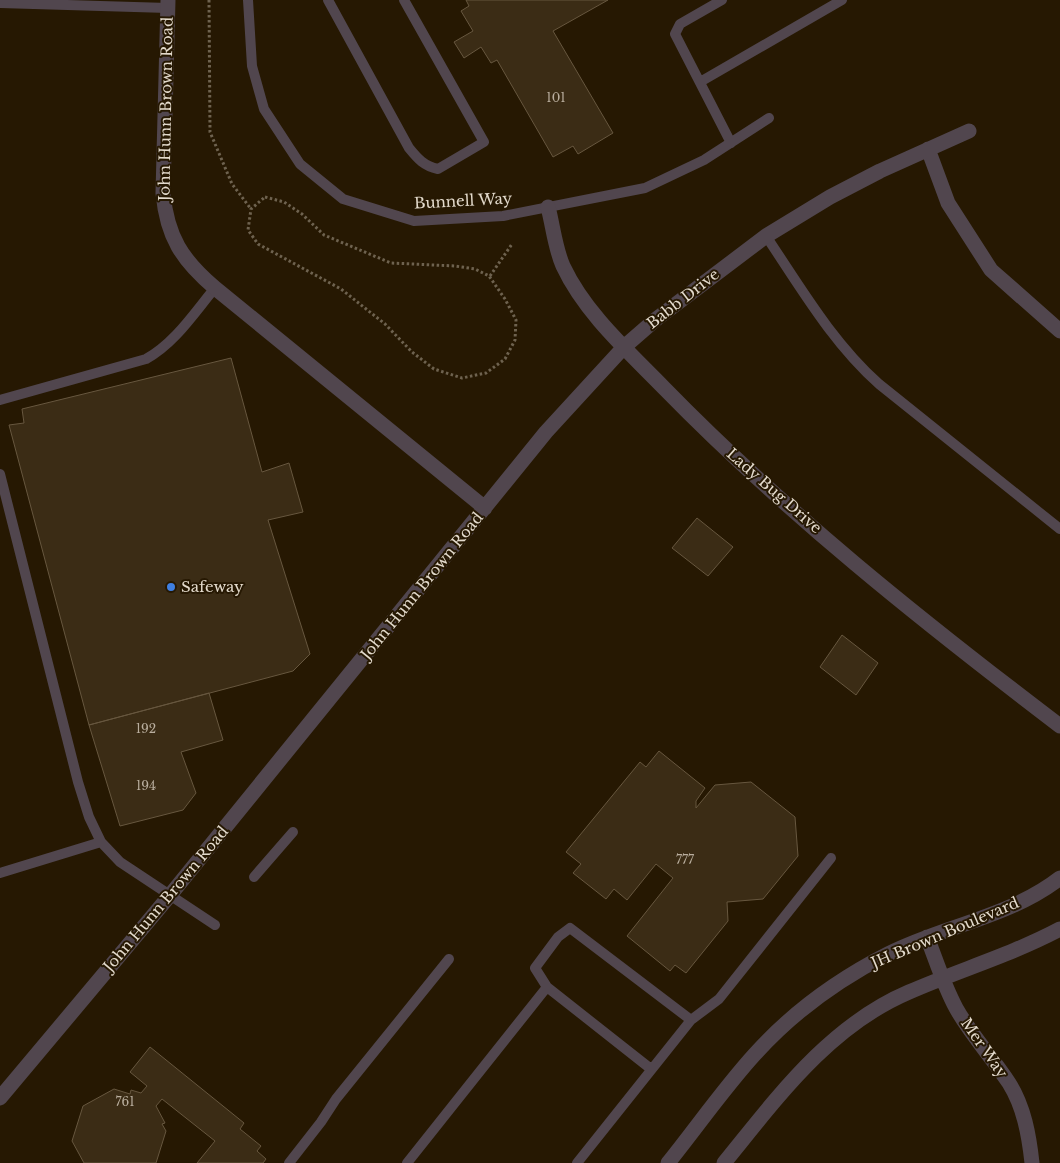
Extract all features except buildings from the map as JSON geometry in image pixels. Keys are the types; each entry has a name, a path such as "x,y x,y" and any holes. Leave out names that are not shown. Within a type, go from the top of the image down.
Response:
{"street":[{"name":"John Hunn Brown Road","path":"0,1098 171,894 485,508 215,288 194,270 179,250 164,214 162,193 168,4"},
{"name":"Babb Drive","path":"485,508 559,417 624,347 656,320 766,236 830,197 969,131"},
{"path":"928,149 948,204 990,270 1060,331"},
{"name":"Lady Bug Drive","path":"548,207 563,265 584,300 624,347 741,464 795,512 972,659 1060,726"},
{"name":"JH Brown Boulevard","path":"668,1163 755,1054 778,1031 809,1005 858,970 889,953 1015,904 1060,878"},
{"path":"724,1163 794,1077 848,1029 908,992 1030,945 1060,929"},
{"name":"Mer Way","path":"927,937 956,1006 971,1032 1009,1084 1016,1097 1030,1141 1032,1163"}],"lane":[{"name":"Bunnell Way","path":"248,0 252,66 264,109 300,164 343,199 414,221 502,216 645,188 704,160 769,118"},
{"path":"328,0 409,148 418,160 428,167 438,169 484,142 404,0"},
{"path":"722,0 680,24 675,34 731,142"},
{"path":"700,82 842,0"},
{"path":"0,3 168,4"},
{"path":"766,236 833,336 853,361 878,384 1060,529"},
{"path":"0,400 146,359 159,351 173,338 215,288"},
{"path":"0,474 78,782 89,817 101,842 120,862 171,894 215,925"},
{"path":"254,877 293,832"},
{"path":"0,873 101,842"},
{"path":"577,1163 691,1020 720,999 831,858"},
{"path":"652,1069 547,988 536,968 558,937 570,928 691,1020"},
{"path":"289,1163 321,1122 336,1099 449,959"},
{"path":"407,1163 547,988"}],"path":[{"path":"209,0 210,132 232,184 251,209"},
{"path":"265,197 284,202 302,214 324,235 391,263 455,266 475,269 489,276 506,299 516,320 514,340 505,359 486,373 462,378 434,369 412,352 385,324 341,289 258,244 248,230 251,209 265,197"},
{"path":"489,276 512,244"}],"place":[{"name":"Safeway","path":"171,587"}]}
